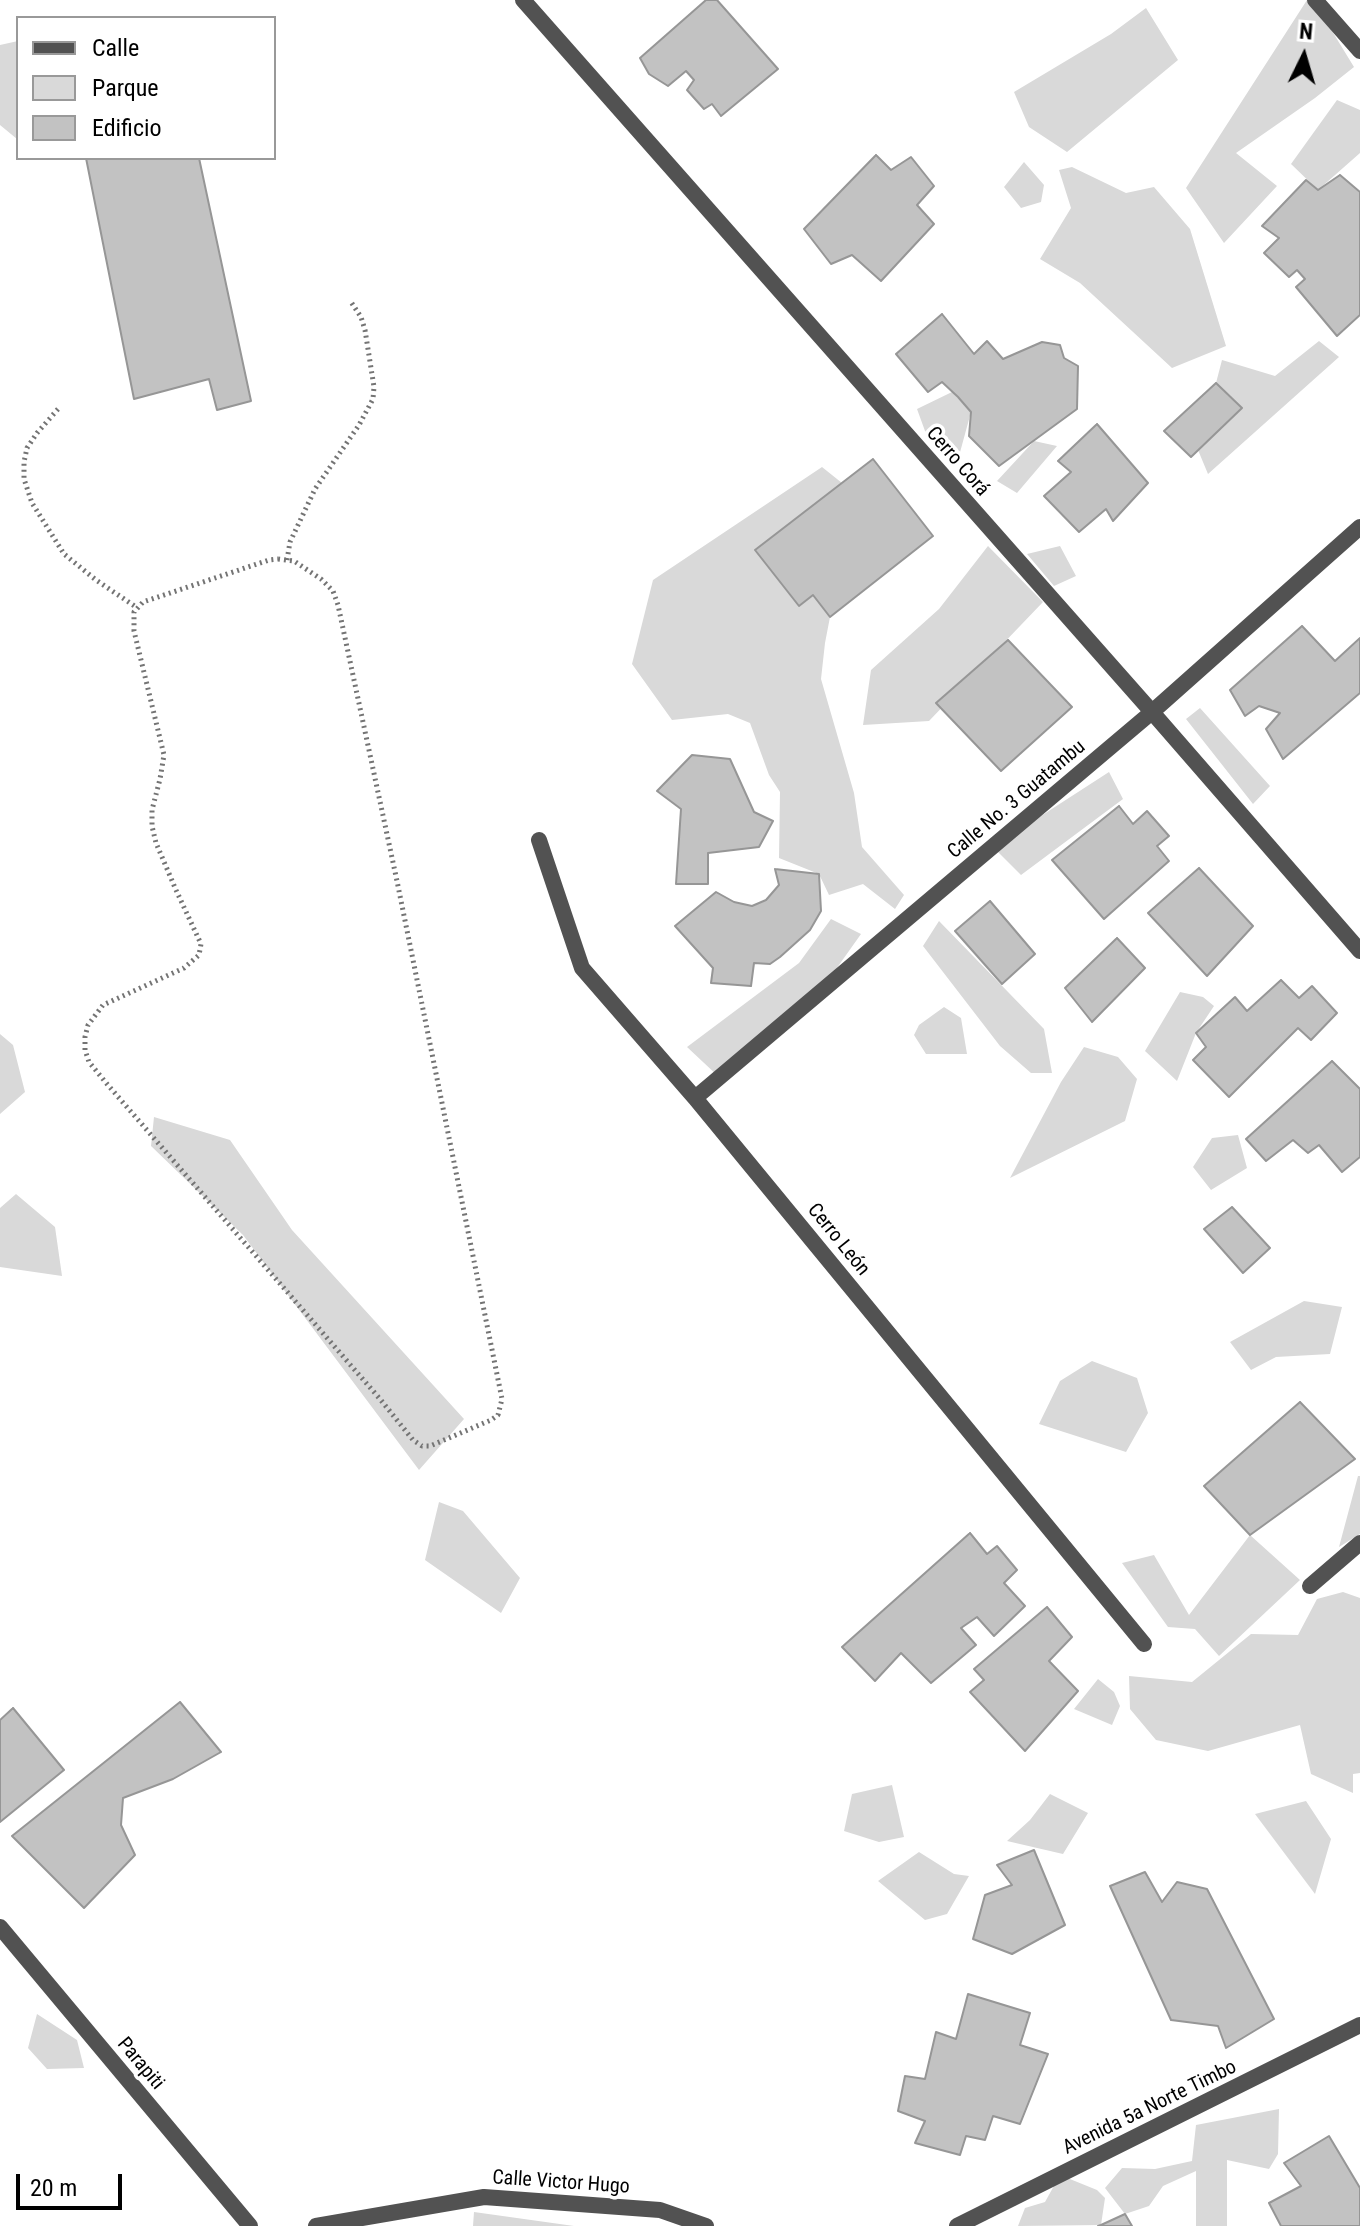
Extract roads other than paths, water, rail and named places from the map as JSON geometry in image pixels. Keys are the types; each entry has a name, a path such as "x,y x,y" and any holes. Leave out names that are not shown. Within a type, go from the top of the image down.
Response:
{"street":[{"name":"Cerro Corá","path":"523,0 1360,951"},
{"path":"1315,0 1360,51"},
{"name":"Calle No. 3 Guatambu","path":"695,1098 1152,712 1360,527"},
{"name":"Cerro León","path":"539,840 582,968 695,1098 1144,1644"},
{"path":"1310,1586 1360,1543"},
{"name":"Parapiti","path":"0,1927 250,2226"},
{"name":"Avenida 5a Norte Timbo","path":"957,2226 1360,2025"},
{"name":"Calle Victor Hugo","path":"316,2226 484,2197 660,2210 706,2226"}]}
